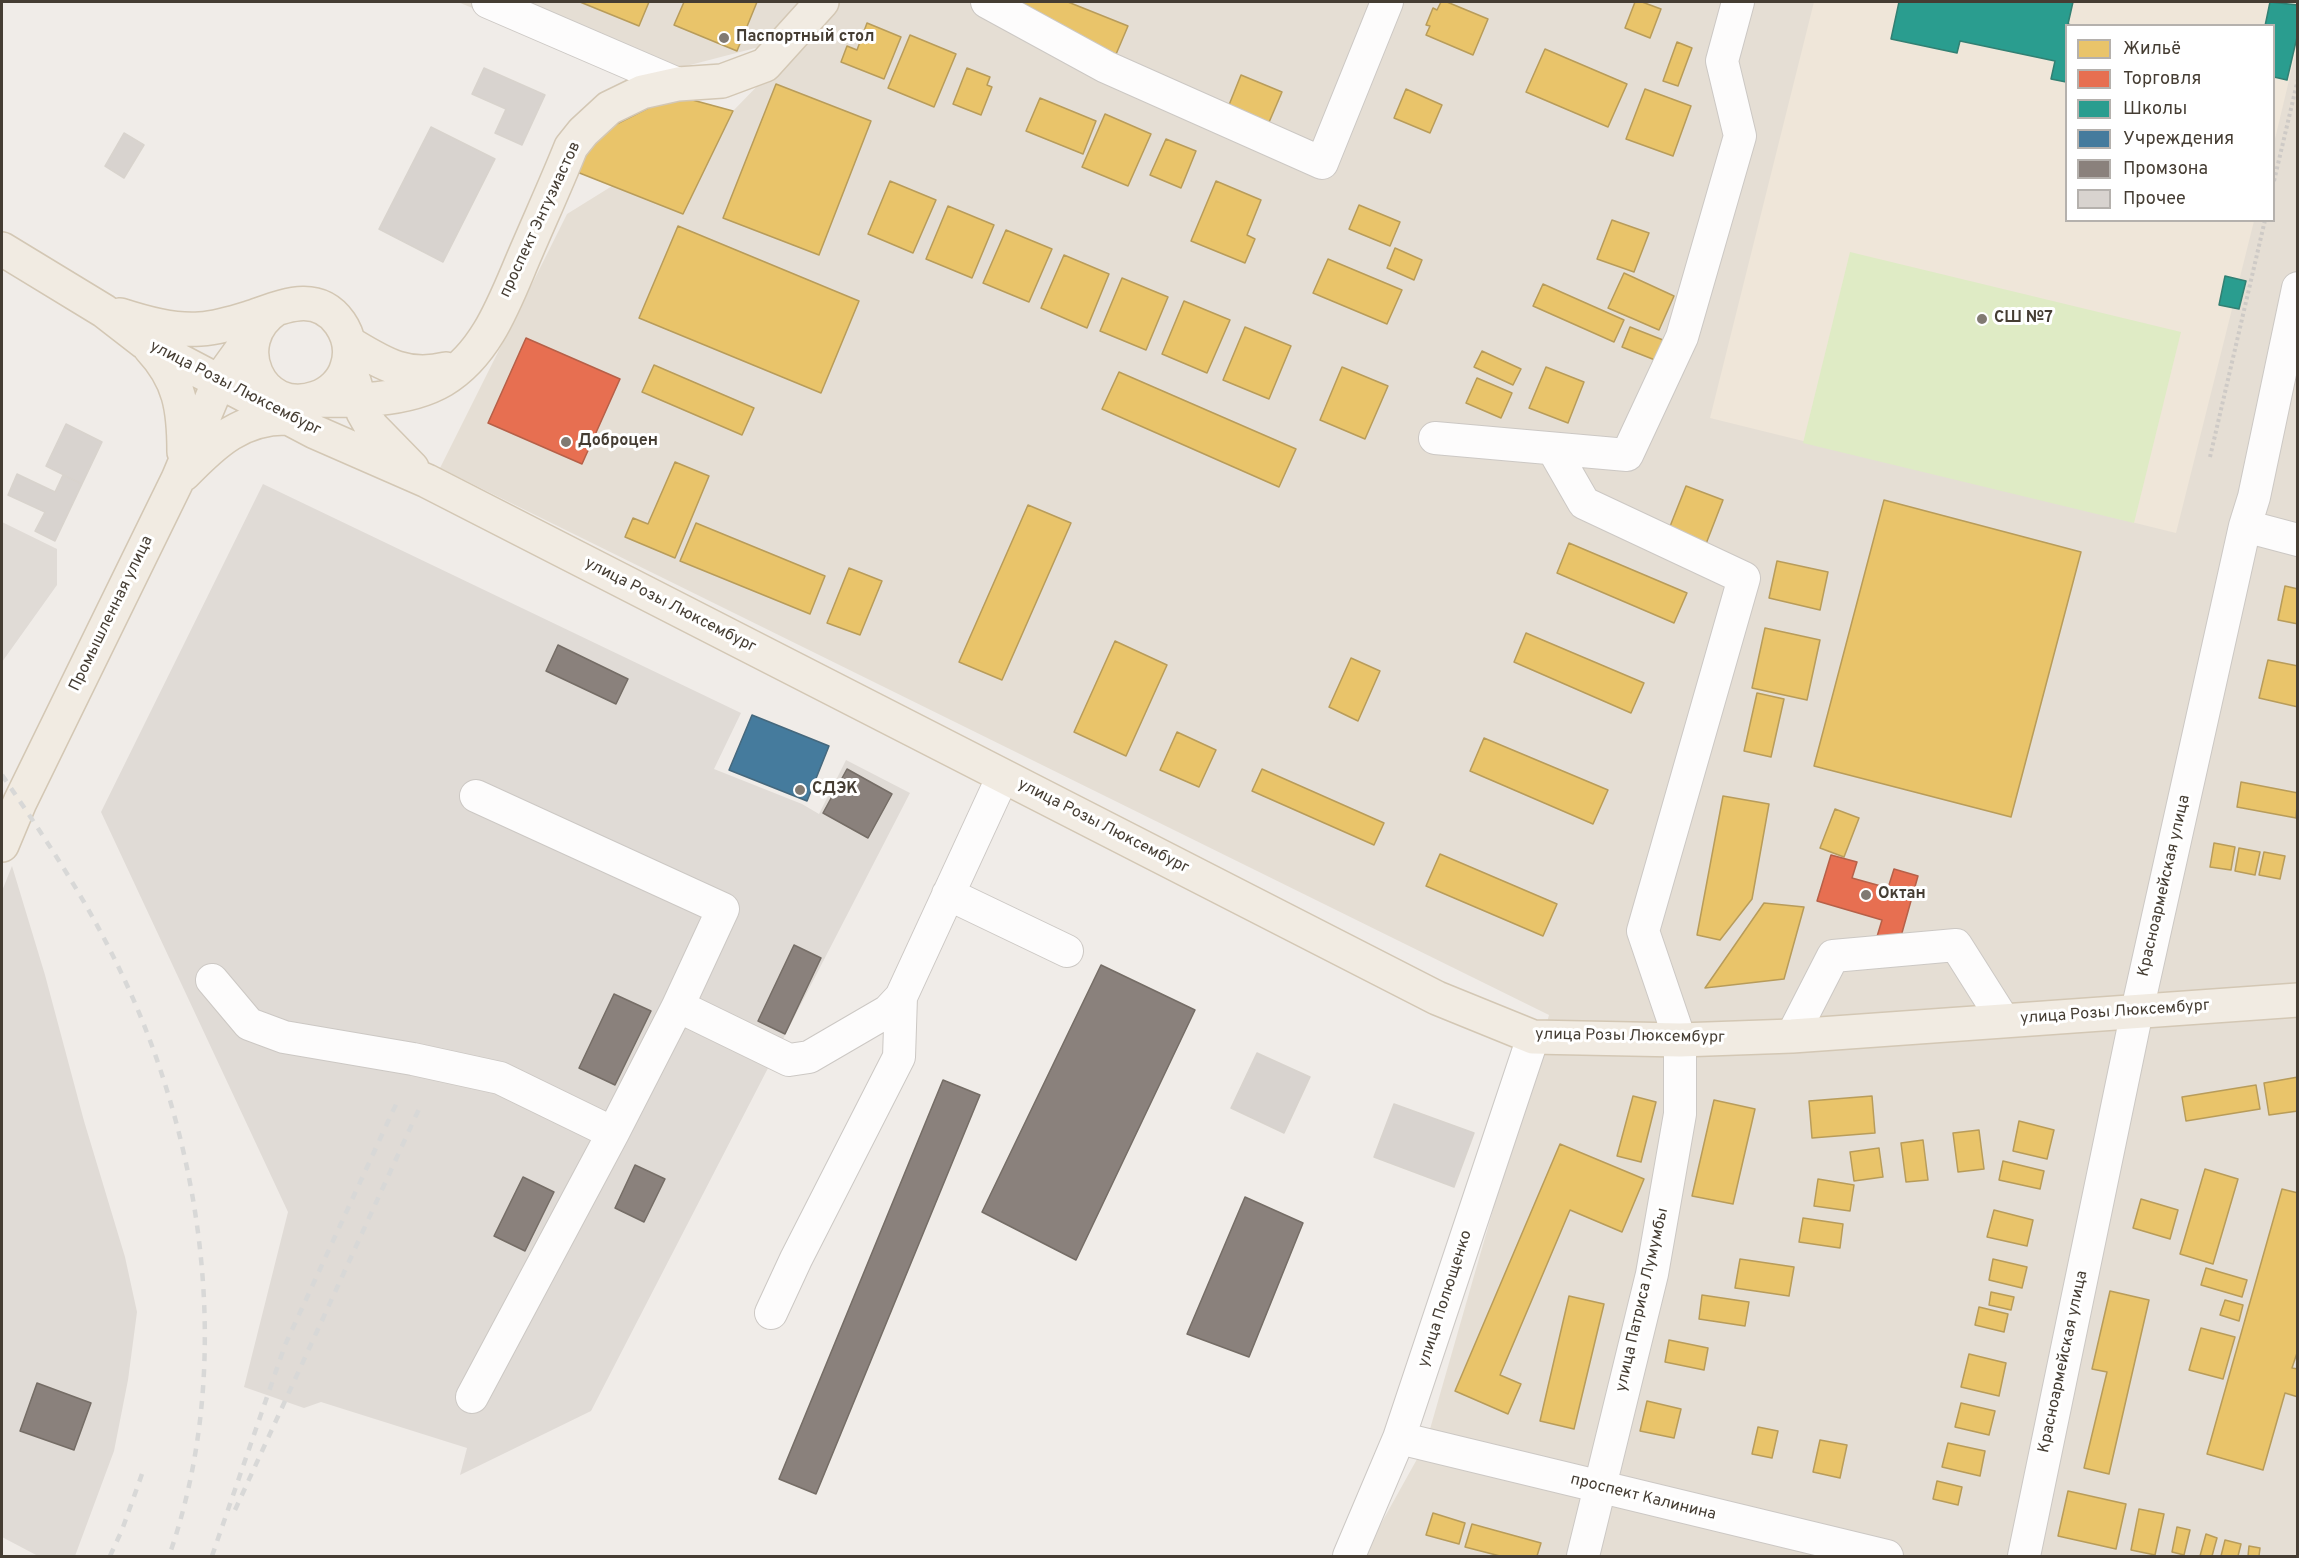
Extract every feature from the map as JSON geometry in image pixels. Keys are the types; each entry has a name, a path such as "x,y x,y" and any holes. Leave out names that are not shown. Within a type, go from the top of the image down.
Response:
{"main road":[{"name":"проспект Энтузиастов","path":"298,409 423,389 443,380 478,348 495,321 572,147 583,132 609,108 642,92 678,84 722,81 765,65 822,2"},
{"name":"улица Розы Люксембург","path":"2,249 104,310 144,342 219,381 298,409 426,481 1437,998 1533,1037 1680,1040 1792,1036 2298,1000"},
{"path":"104,310 153,324 190,330 266,320 295,303 308,303 321,307 337,319 345,331 358,400 371,426 426,481"},
{"path":"266,320 251,346 252,361 257,375 266,387 298,409"},
{"name":"Промышленная улица","path":"2,845 20,802 181,470 219,381 266,320"},
{"path":"144,342 170,372 177,389 183,420 181,470"},
{"path":"349,348 413,373 426,374 462,365"},
{"path":"181,470 224,436 259,420 298,409 327,393 345,373 349,348"}],"street":[{"path":"488,2 678,84"},
{"path":"987,2 1106,68 1322,163 1387,2"},
{"path":"1435,438 1626,455 1682,337 1740,136 1722,62 1738,2"},
{"name":"Красноармейская улица","path":"2024,1557 2137,1011 2245,526 2254,497 2298,288"},
{"name":"улица Патриса Лумумбы","path":"1553,449 1584,503 1744,578 1643,931 1680,1040 1680,1114 1654,1263 1583,1557"},
{"path":"2245,526 2298,540"},
{"path":"678,1006 789,1060 808,1057 888,1011 901,997 1003,776"},
{"path":"472,1397 613,1133 678,1006 723,909 476,796"},
{"path":"948,894 1067,951"},
{"path":"1792,1036 1833,956 1956,945 2004,1022"},
{"path":"212,980 249,1024 284,1037 412,1059 500,1078 613,1133"},
{"path":"771,1313 796,1258 899,1057 901,997"},
{"name":"улица Полющенко","path":"1349,1557 1400,1438 1533,1037"},
{"name":"проспект Калинина","path":"1400,1438 1887,1557"}],"path":[{"path":"2275,177 2298,79"},
{"path":"2210,456 2265,222"}],"shaded area":[{"path":"458,2 809,2 767,45 640,78"},
{"path":"839,2 2297,2 2297,1556 1363,1556 1426,1443 1549,1015 440,468 567,214 733,111"},
{"name":"СШ №7","path":"1814,2 2297,2 2297,47 2275,139 2275,24 2065,24 2065,222 2254,222 2176,533 1710,418"},
{"path":"263,484 741,713 714,769 802,804 819,814 846,760 910,793 591,1411 460,1475 467,1448 321,1402 304,1408 244,1387 288,1212 101,812"},
{"path":"2,522 57,549 57,585 2,662"},
{"path":"12,866 125,1257 137,1312 128,1380 114,1451 75,1556 38,1556 2,1537 2,891"}],"green space":[{"path":"1850,252 2181,332 2134,523 1803,443"}],"building: Жильё":[{"path":"580,2 649,2 639,26"},
{"name":"Паспортный стол","path":"684,2 757,2 737,51 674,25"},
{"path":"970,2 1068,2 1128,26 1114,59"},
{"path":"1441,2 1447,2 1488,19 1473,55 1426,35 1430,26 1426,25 1433,8 1437,10"},
{"path":"1635,2 1642,2 1661,9 1650,38 1625,28"},
{"path":"867,23 901,37 884,79 841,62 847,46 857,50"},
{"path":"910,35 956,54 934,107 888,88"},
{"path":"1677,42 1692,48 1678,86 1663,81"},
{"path":"1545,49 1627,84 1608,127 1526,92"},
{"path":"967,68 990,77 987,85 992,87 981,115 953,104"},
{"path":"1241,75 1282,92 1267,127 1227,110"},
{"path":"776,84 871,121 819,255 723,218"},
{"path":"1406,89 1442,105 1430,133 1394,118"},
{"path":"1645,89 1691,106 1673,156 1626,139"},
{"path":"674,95 733,111 683,214 577,172 593,136"},
{"path":"1040,98 1096,121 1083,154 1026,131"},
{"path":"1105,114 1151,134 1128,186 1082,167"},
{"path":"1166,139 1196,151 1181,188 1150,175"},
{"path":"890,181 936,200 913,253 868,234"},
{"path":"1216,181 1261,200 1247,235 1255,239 1245,263 1191,241"},
{"path":"1359,205 1400,222 1390,246 1349,229"},
{"path":"948,206 994,225 972,278 926,259"},
{"path":"1612,220 1649,233 1634,272 1597,259"},
{"path":"678,226 859,301 821,393 639,318"},
{"path":"1006,230 1052,249 1029,302 983,283"},
{"path":"1395,248 1422,260 1414,280 1387,268"},
{"path":"1064,255 1109,274 1087,328 1041,308"},
{"path":"1328,259 1402,290 1387,324 1313,293"},
{"path":"1624,273 1674,296 1659,330 1608,308"},
{"path":"1122,278 1168,297 1146,350 1100,331"},
{"path":"1543,284 1624,320 1614,342 1533,306"},
{"path":"1184,301 1230,320 1207,373 1162,354"},
{"path":"1245,327 1291,346 1269,399 1223,380"},
{"path":"1630,327 1663,340 1655,360 1622,347"},
{"path":"1482,351 1521,369 1513,385 1474,367"},
{"path":"654,365 754,408 742,435 642,392"},
{"path":"1342,367 1388,386 1365,439 1320,420"},
{"path":"1546,367 1584,382 1568,423 1529,408"},
{"path":"1119,372 1296,449 1279,487 1102,409"},
{"path":"1477,378 1512,393 1501,418 1466,403"},
{"path":"675,462 709,476 675,558 625,537 633,518 648,524"},
{"path":"1686,486 1723,500 1704,549 1667,534"},
{"path":"1884,500 2081,552 2011,817 1814,766"},
{"path":"1028,505 1071,523 1002,680 959,662"},
{"path":"696,523 825,576 810,614 680,561"},
{"path":"1569,543 1687,593 1674,623 1557,573"},
{"path":"1777,561 1828,572 1820,610 1769,598"},
{"path":"849,568 882,581 860,635 827,623"},
{"path":"2285,586 2298,589 2298,624 2278,620"},
{"path":"1765,628 1820,640 1807,700 1752,688"},
{"path":"1526,633 1644,683 1631,713 1514,662"},
{"path":"1115,641 1167,665 1126,756 1074,732"},
{"path":"1351,658 1380,671 1358,721 1329,707"},
{"path":"2268,660 2298,666 2298,707 2259,698"},
{"path":"1757,693 1784,699 1771,757 1744,751"},
{"path":"1177,732 1216,750 1199,787 1160,770"},
{"path":"1484,738 1608,790 1593,824 1470,771"},
{"path":"1262,769 1384,823 1374,845 1252,791"},
{"path":"2241,782 2298,793 2296,818 2237,807"},
{"path":"1723,796 1769,804 1752,899 1720,940 1697,935"},
{"path":"1835,809 1859,818 1844,857 1820,848"},
{"path":"2214,843 2235,847 2231,870 2210,867"},
{"path":"2239,848 2260,852 2255,875 2235,871"},
{"path":"2264,852 2285,856 2280,879 2259,875"},
{"path":"1440,854 1557,904 1543,936 1426,886"},
{"path":"1764,903 1804,907 1784,979 1705,988"},
{"path":"2298,1077 2298,1111 2269,1115 2264,1083"},
{"path":"2256,1085 2260,1109 2186,1121 2182,1097"},
{"path":"1633,1096 1656,1102 1641,1162 1617,1156"},
{"path":"1872,1096 1875,1133 1812,1138 1809,1101"},
{"path":"1714,1100 1755,1109 1733,1204 1692,1196"},
{"path":"2019,1121 2054,1130 2047,1159 2013,1151"},
{"path":"1979,1130 1984,1169 1958,1172 1953,1133"},
{"path":"1923,1140 1928,1180 1906,1182 1901,1143"},
{"path":"1560,1144 1644,1179 1622,1232 1570,1210 1500,1375 1521,1384 1508,1414 1455,1391"},
{"path":"1879,1148 1883,1177 1854,1181 1850,1152"},
{"path":"2003,1161 2044,1171 2040,1189 1999,1180"},
{"path":"2205,1169 2238,1179 2213,1264 2180,1254"},
{"path":"1818,1179 1854,1185 1850,1211 1814,1206"},
{"path":"2282,1189 2298,1193 2298,1350 2292,1368 2298,1369 2298,1397 2285,1393 2263,1470 2207,1454"},
{"path":"2141,1199 2178,1210 2170,1239 2133,1228"},
{"path":"1994,1210 2033,1220 2027,1246 1987,1237"},
{"path":"1803,1218 1843,1224 1840,1248 1799,1242"},
{"path":"1740,1259 1794,1267 1789,1296 1735,1288"},
{"path":"1993,1259 2027,1267 2022,1288 1989,1280"},
{"path":"2206,1268 2247,1280 2242,1297 2201,1285"},
{"path":"2110,1291 2149,1300 2109,1474 2084,1468 2107,1372 2092,1369"},
{"path":"1991,1292 2014,1297 2011,1310 1989,1305"},
{"path":"1702,1295 1749,1302 1745,1326 1699,1319"},
{"path":"1569,1296 1604,1304 1574,1429 1540,1421"},
{"path":"2225,1300 2243,1305 2239,1321 2220,1315"},
{"path":"1979,1307 2008,1314 2004,1332 1975,1325"},
{"path":"2201,1328 2235,1337 2223,1379 2189,1370"},
{"path":"1669,1340 1708,1348 1704,1370 1665,1362"},
{"path":"1969,1354 2006,1363 1999,1396 1961,1387"},
{"path":"1647,1401 1681,1409 1674,1438 1640,1431"},
{"path":"1961,1403 1995,1411 1989,1435 1955,1427"},
{"path":"1758,1427 1778,1431 1772,1458 1752,1454"},
{"path":"1820,1440 1847,1445 1840,1478 1813,1472"},
{"path":"1948,1443 1985,1451 1980,1476 1942,1467"},
{"path":"1937,1481 1962,1487 1958,1505 1933,1499"},
{"path":"2068,1491 2126,1504 2116,1549 2058,1536"},
{"path":"2139,1509 2164,1514 2155,1555 2131,1550"},
{"path":"1433,1513 1465,1523 1459,1544 1426,1535"},
{"path":"1472,1524 1541,1543 1537,1556 1500,1556 1465,1547"},
{"path":"2177,1527 2190,1530 2184,1555 2172,1552"},
{"path":"2206,1534 2217,1538 2212,1556 2200,1556"},
{"path":"2225,1540 2241,1544 2238,1556 2221,1556"},
{"path":"2249,1546 2260,1548 2259,1556 2248,1556"}],"building: Торговля":[{"path":"526,338 620,379 582,464 488,423"},
{"name":"Октан","path":"1831,855 1857,862 1852,878 1888,888 1894,869 1918,876 1898,947 1876,940 1882,920 1817,901"}],"building: Школы":[{"path":"1899,2 2073,2 2068,24 2065,24 2065,82 2051,79 2055,61 1960,41 1957,53 1891,39"},
{"path":"2270,2 2298,5 2298,33 2287,80 2275,77 2275,24 2265,24"},
{"path":"2225,276 2246,281 2239,309 2219,305"}],"building: Учреждения":[{"path":"752,715 829,746 807,801 729,770"}],"building: Промзона":[{"path":"558,645 628,679 616,704 546,671"},
{"path":"847,769 892,794 868,838 823,813"},
{"path":"794,945 821,958 785,1034 758,1021"},
{"path":"1101,965 1195,1010 1076,1260 982,1212"},
{"path":"614,994 651,1011 615,1085 579,1068"},
{"path":"943,1080 980,1095 816,1494 779,1479"},
{"path":"635,1165 665,1179 644,1222 615,1208"},
{"path":"523,1177 554,1192 525,1251 494,1236"},
{"path":"1245,1197 1303,1223 1249,1357 1187,1334"},
{"path":"37,1383 91,1403 74,1450 20,1431"}],"building: Прочее":[{"path":"484,68 545,95 522,145 495,133 506,109 472,94"},
{"path":"431,127 495,159 443,262 379,229"},
{"path":"124,133 144,145 124,178 105,166"},
{"path":"66,424 102,442 82,484 46,466"},
{"path":"17,474 55,492 63,475 82,484 55,541 35,531 45,512 8,495"},
{"path":"1257,1053 1310,1077 1284,1133 1231,1108"},
{"path":"1394,1104 1474,1133 1454,1187 1374,1157"}],"railway":[{"path":"2,775 73,884 111,952 143,1022 168,1095 188,1171 200,1249 205,1328 202,1406 190,1482 169,1556"},
{"path":"212,1556 285,1345 398,1100"},
{"path":"235,1510 419,1109"},
{"path":"110,1556 142,1474"}],"place":[{"name":"Паспортный стол","path":"724,38"},
{"name":"СШ №7","path":"1982,319"},
{"name":"Доброцен","path":"566,442"},
{"name":"СДЭК","path":"800,790"},
{"name":"Октан","path":"1866,895"}]}
